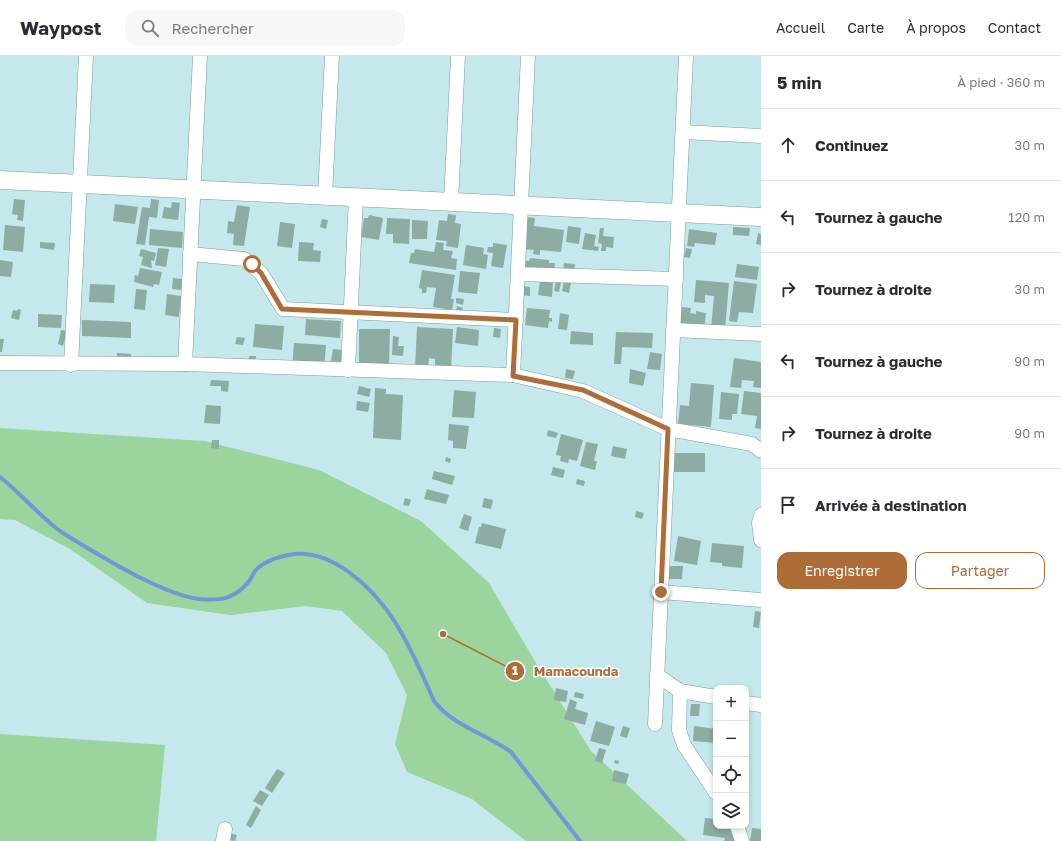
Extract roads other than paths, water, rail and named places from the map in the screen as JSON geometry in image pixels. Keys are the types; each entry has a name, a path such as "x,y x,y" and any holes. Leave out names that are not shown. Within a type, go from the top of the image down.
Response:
{"street":[{"path":"71,365 86,56"},
{"path":"185,364 200,56"},
{"path":"325,196 332,56"},
{"path":"451,202 458,56"},
{"path":"513,376 528,56"},
{"path":"654,724 686,56"},
{"path":"683,132 761,136"},
{"path":"0,180 761,217"},
{"path":"348,370 356,197"},
{"path":"190,254 244,259 261,273 282,309 516,320"},
{"path":"518,274 676,279"},
{"path":"673,330 761,334"},
{"path":"0,363 71,365 185,364 513,376 583,390 668,429 752,444 761,451"},
{"path":"761,515 759,523 761,540"},
{"path":"661,592 761,600"},
{"path":"657,675 680,691 713,696"},
{"path":"680,691 678,730 684,744 713,788"},
{"path":"749,703 761,705"},
{"path":"738,829 742,841"}],"waterway":[{"path":"0,477 62,532 106,559 138,576 170,591 185,596 207,600 228,597 239,591 250,580 255,571 264,563 288,555 304,554 320,557 350,573 375,596 395,622 416,661 434,701 442,710 460,723 511,752 580,841"}],"place":[{"name":"Mamacounda","path":"443,634"}]}
